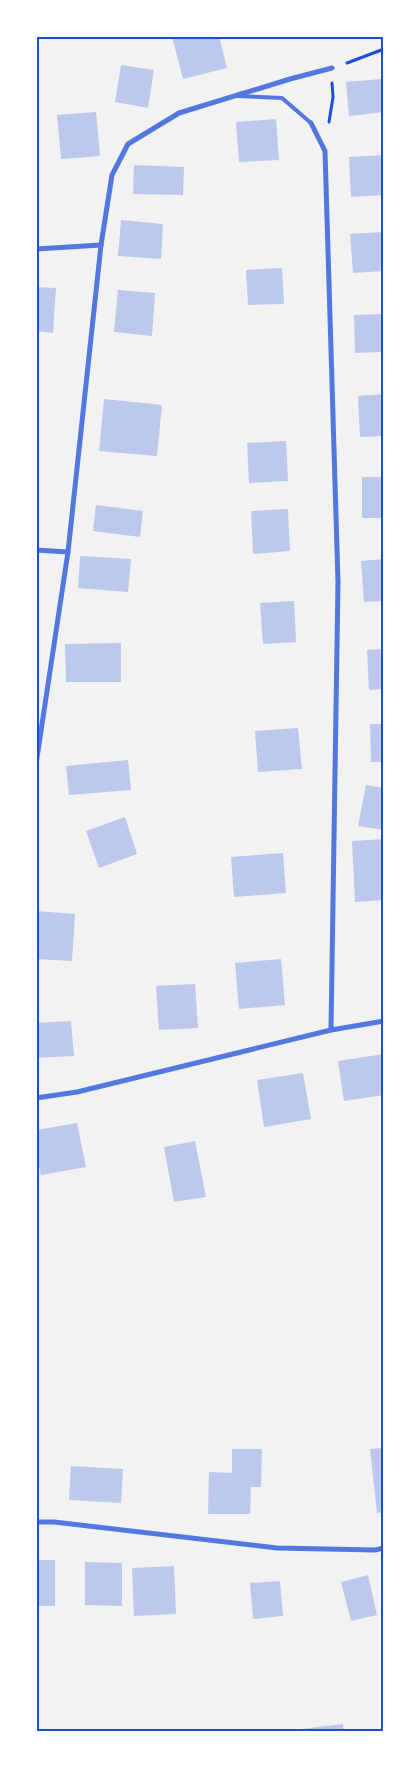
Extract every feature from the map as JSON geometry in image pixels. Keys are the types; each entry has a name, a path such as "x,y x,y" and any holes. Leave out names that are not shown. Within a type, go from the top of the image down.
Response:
{"street":[{"path":"36,764 68,552 101,245 112,175 128,144 180,113 332,68"},
{"path":"312,123 325,151 338,582 331,1030"},
{"path":"36,248 101,245"},
{"path":"36,550 68,552"},
{"path":"36,1098 77,1092 331,1030 384,1021"},
{"path":"36,1522 54,1522 277,1548 375,1550 384,1548"}],"lane":[{"path":"234,96 282,98 312,123"}],"path":[{"path":"332,68 384,49"}],"building":[{"path":"172,36 219,36 227,68 183,79"},
{"path":"121,65 154,70 148,108 115,102"},
{"path":"381,79 384,112 349,116 346,82"},
{"path":"96,112 100,156 61,159 57,115"},
{"path":"276,119 279,160 239,162 236,122"},
{"path":"384,155 384,195 351,197 349,157"},
{"path":"134,165 184,167 183,195 133,194"},
{"path":"121,220 163,224 161,259 118,256"},
{"path":"384,232 384,271 353,273 350,234"},
{"path":"282,268 284,304 248,305 246,270"},
{"path":"36,287 56,288 53,333 36,331"},
{"path":"118,290 155,293 152,336 114,332"},
{"path":"384,314 384,352 355,353 354,315"},
{"path":"384,394 384,436 360,437 358,396"},
{"path":"104,399 162,405 157,456 99,451"},
{"path":"286,441 288,481 249,483 247,443"},
{"path":"362,477 384,477 384,518 362,518"},
{"path":"96,505 143,511 140,537 93,531"},
{"path":"288,509 290,551 253,554 251,511"},
{"path":"80,556 131,559 128,592 78,588"},
{"path":"384,559 384,601 364,602 361,561"},
{"path":"294,601 296,642 263,644 260,603"},
{"path":"121,643 121,682 66,682 65,644"},
{"path":"384,649 384,689 369,690 367,650"},
{"path":"370,724 384,724 384,762 371,762"},
{"path":"298,728 302,769 258,772 255,731"},
{"path":"128,760 131,790 69,795 66,766"},
{"path":"366,785 384,788 384,830 358,826"},
{"path":"125,817 137,854 99,868 86,831"},
{"path":"384,839 384,900 355,902 352,841"},
{"path":"283,853 286,893 234,897 231,857"},
{"path":"36,911 75,914 72,961 36,959"},
{"path":"281,959 285,1005 239,1009 235,963"},
{"path":"195,984 198,1028 159,1030 156,986"},
{"path":"71,1021 74,1056 36,1058 36,1023"},
{"path":"384,1054 384,1095 344,1101 338,1061"},
{"path":"303,1073 311,1119 264,1127 257,1080"},
{"path":"77,1123 86,1167 41,1175 36,1151 36,1130"},
{"path":"195,1141 206,1197 174,1202 164,1147"},
{"path":"384,1448 384,1512 377,1513 370,1449"},
{"path":"232,1449 262,1449 261,1487 251,1487 250,1514 208,1514 209,1472 232,1473"},
{"path":"71,1466 123,1469 121,1503 69,1500"},
{"path":"36,1560 55,1560 55,1606 36,1606"},
{"path":"85,1562 122,1563 122,1606 85,1605"},
{"path":"174,1566 176,1614 134,1616 132,1568"},
{"path":"368,1575 377,1615 351,1621 341,1582"},
{"path":"280,1581 283,1616 253,1619 250,1583"},
{"path":"343,1724 344,1732 301,1732 300,1729"}]}
